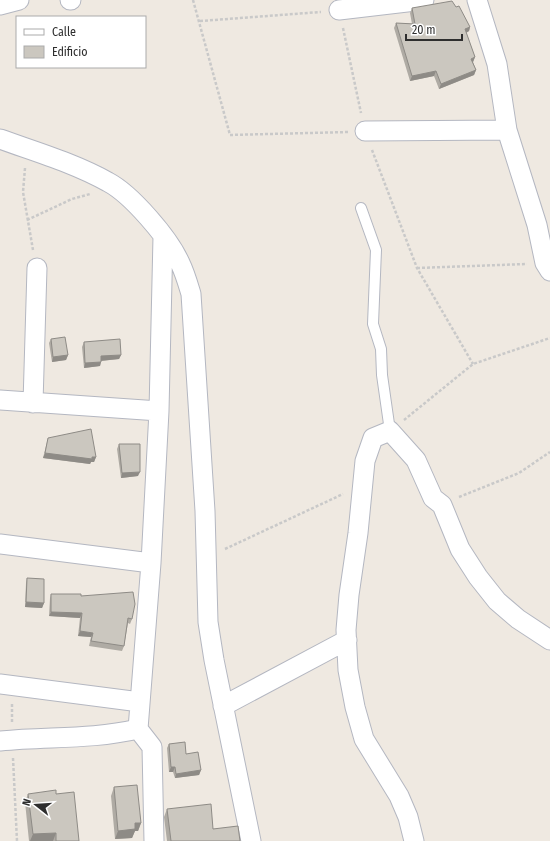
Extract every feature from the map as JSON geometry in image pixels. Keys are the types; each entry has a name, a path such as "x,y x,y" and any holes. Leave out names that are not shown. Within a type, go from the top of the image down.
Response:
{"street":[{"path":"0,5 19,0"},
{"path":"339,10 424,0"},
{"path":"477,0 497,64 507,130 537,225 548,267"},
{"path":"365,131 507,130"},
{"path":"0,139 80,169 109,182 141,209 180,262 191,294 205,511 208,622 223,706 252,841"},
{"path":"154,841 152,746 138,729 151,563 159,411 163,237"},
{"path":"33,403 37,268"},
{"path":"0,400 159,411"},
{"path":"414,841 408,817 399,796 364,739 355,707 348,670 347,640 349,595 358,533 365,461 373,438 390,431 416,460 433,498 442,504 460,549 478,577 497,601 518,619 550,640"},
{"path":"0,544 151,563"},
{"path":"223,706 347,640"},
{"path":"6,685 140,702"},
{"path":"6,740 79,738 138,729"}],"lane":[{"path":"362,208 376,250 373,324 381,349 382,374 390,431"}],"path":[{"path":"193,0 200,21 230,135 365,131"},
{"path":"200,21 339,10 365,131 417,268 473,364"},
{"path":"27,149 23,192 26,220 37,268"},
{"path":"26,220 72,199 92,194"},
{"path":"417,268 548,267"},
{"path":"390,431 473,364 550,338"},
{"path":"442,504 519,474 550,452"},
{"path":"206,558 363,484"},
{"path":"6,685 6,740 17,841"}],"building":[{"path":"452,1 456,7 459,6 470,27 465,29 475,57 471,59 476,70 441,84 436,71 412,76 396,23 415,24 412,8"},
{"path":"65,337 68,355 53,357 51,339"},
{"path":"120,339 121,355 101,356 101,362 85,363 84,342"},
{"path":"91,429 96,457 92,457 92,459 45,453 48,438"},
{"path":"119,444 140,444 140,472 122,473"},
{"path":"27,578 44,579 44,603 26,602"},
{"path":"133,592 135,604 132,619 128,618 124,646 91,641 93,633 80,631 82,613 51,612 51,594 81,594 81,596"},
{"path":"185,742 186,754 198,752 201,770 176,774 175,767 171,767 169,744"},
{"path":"137,785 141,823 135,823 135,829 118,831 114,787"},
{"path":"56,790 56,794 74,792 79,841 56,841 56,833 33,834 28,794"},
{"path":"211,804 213,829 238,826 240,841 171,841 167,809"}]}
